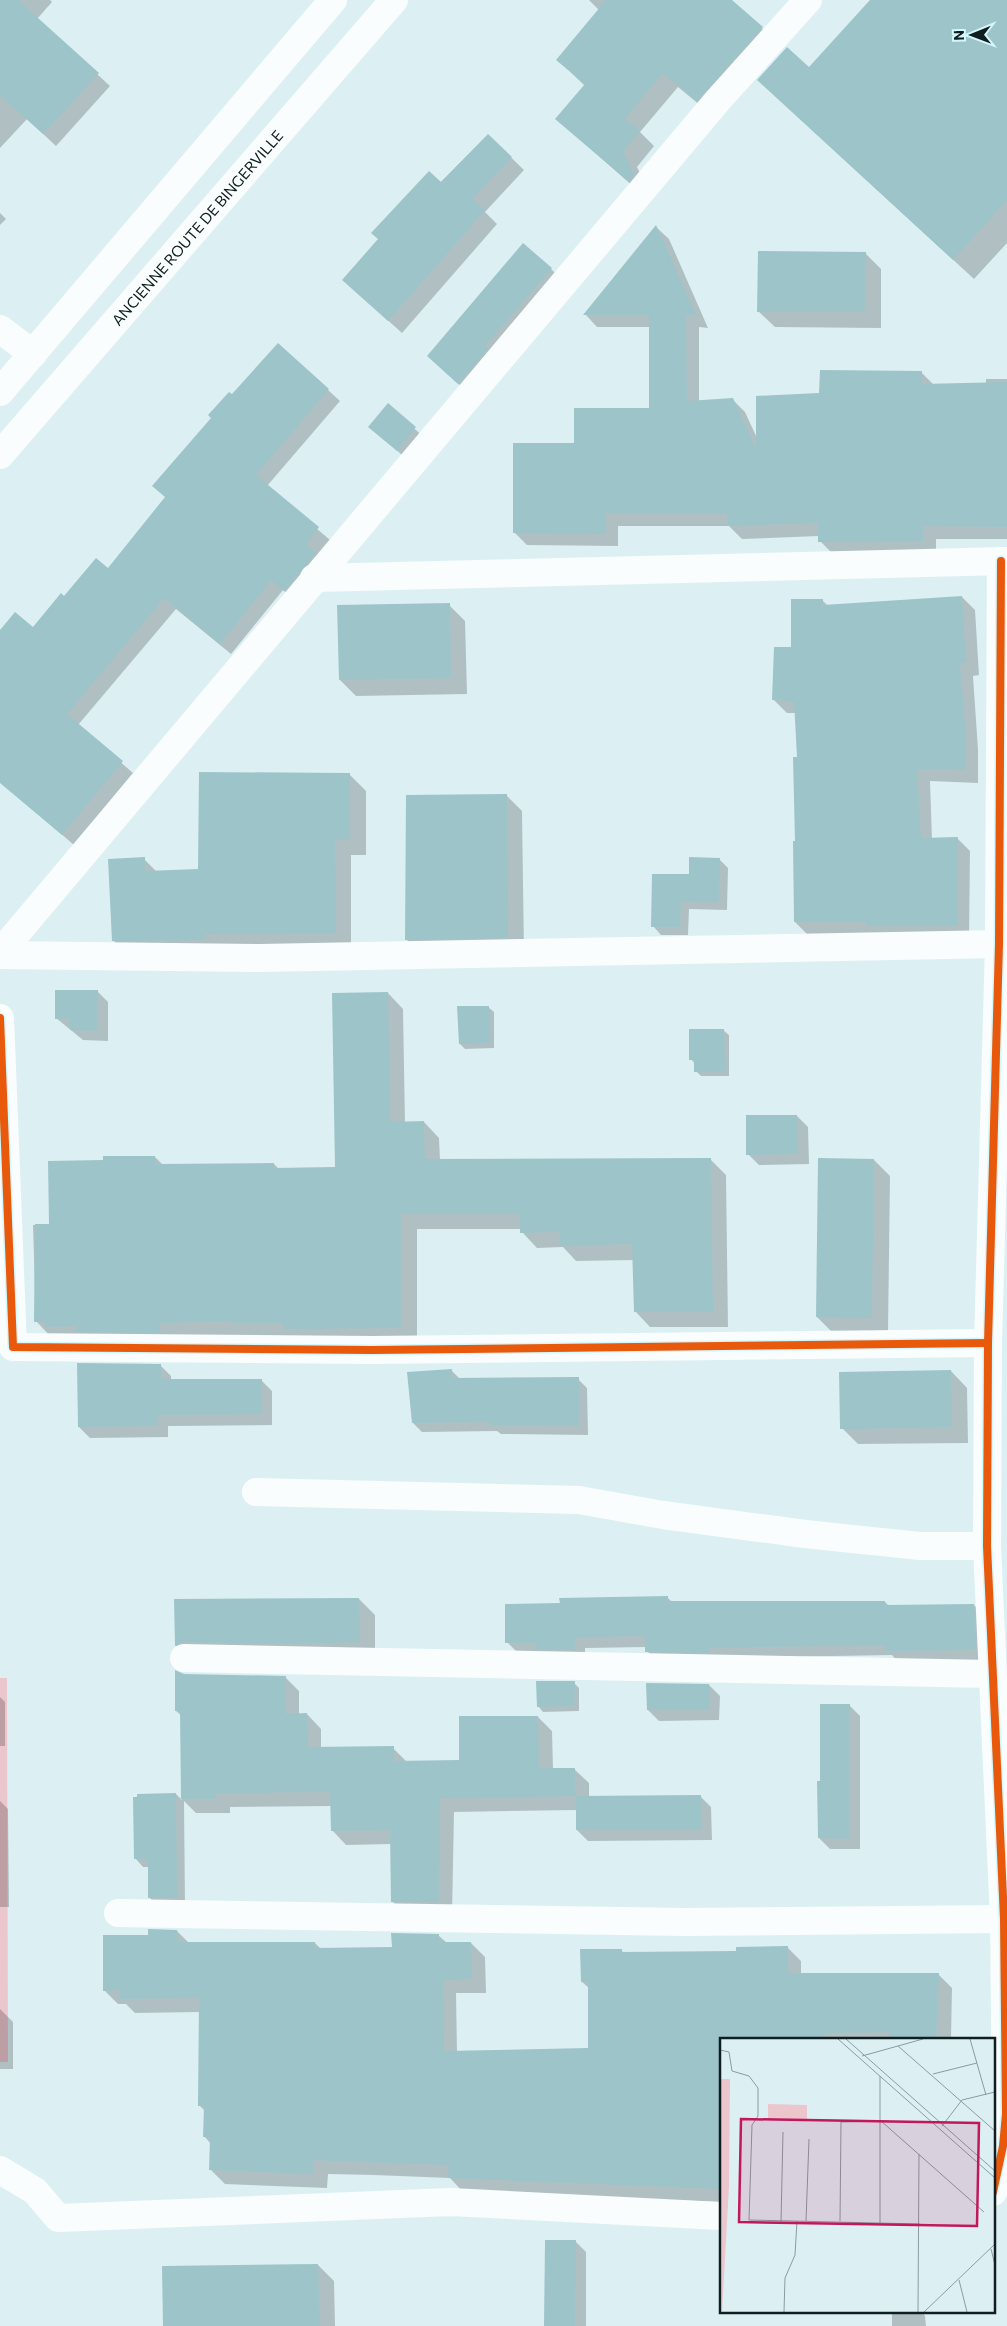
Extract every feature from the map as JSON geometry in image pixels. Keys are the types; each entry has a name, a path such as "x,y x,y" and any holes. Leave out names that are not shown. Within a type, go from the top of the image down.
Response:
{"street":[{"path":"0,392 333,0"},
{"name":"ANCIENNE ROUTE DE BINGERVILLE","path":"0,455 394,0"},
{"path":"0,954 314,578 718,100 808,0"},
{"path":"0,329 33,354"},
{"path":"314,578 1004,561 999,944 988,1343 987,1546 992,1674 1002,1764 1006,2114 1003,2146 994,2187"},
{"path":"0,954 260,958 999,944"},
{"path":"0,1018 13,1347 372,1350 988,1343"},
{"path":"256,1492 579,1500 663,1515 805,1534 920,1546 987,1546"},
{"path":"184,1658 992,1674"},
{"path":"118,1913 685,1922 1004,1919"},
{"path":"0,2170 35,2191 58,2218 450,2202 720,2216"}],"shaded area":[{"path":"0,1678 7,1678 8,2062 0,2062"}],"building":[{"path":"0,0 18,0 99,73 43,134 0,95"},
{"path":"606,0 732,0 763,27 697,101 663,73 625,118 640,131 623,151 634,175 629,182 555,119 585,84 556,60"},
{"path":"870,0 1007,0 1007,200 953,260 757,80 787,47 809,67"},
{"path":"488,134 512,157 472,199 485,210 388,321 342,280 378,239 371,233 429,171 441,182"},
{"path":"656,225 696,315 686,315 687,401 733,398 756,449 756,396 819,393 820,370 922,371 922,384 1007,382 1007,527 923,526 923,541 818,542 818,523 728,526 727,514 606,514 606,534 513,533 513,443 574,443 574,408 649,408 649,315 583,315"},
{"path":"523,243 552,268 485,346 488,349 458,384 427,356"},
{"path":"758,251 866,252 866,312 757,312"},
{"path":"278,343 329,389 256,475 319,527 306,544 316,553 284,591 271,580 220,644 164,598 67,714 123,761 62,835 0,783 0,630 15,612 33,627 61,593 64,596 96,558 108,568 165,497 152,486 211,418 208,415 229,392 232,394"},
{"path":"388,403 416,427 397,451 368,427"},
{"path":"962,596 966,663 960,663 966,736 965,770 917,769 921,838 958,837 957,926 866,926 866,922 794,922 793,757 797,757 794,701 772,700 774,647 791,647 791,599 823,599 823,605"},
{"path":"450,603 451,678 339,680 337,605"},
{"path":"199,772 350,773 350,840 335,839 336,933 205,934 205,940 112,941 108,859 145,857 145,871 198,869"},
{"path":"507,794 508,938 405,940 406,795"},
{"path":"689,857 720,858 719,902 681,901 680,927 651,927 652,874 689,874"},
{"path":"55,990 98,990 97,1031 70,1030 70,1019 55,1019"},
{"path":"388,992 390,1122 424,1121 425,1159 711,1158 713,1312 634,1312 632,1244 560,1246 560,1232 520,1233 520,1214 402,1214 402,1328 283,1329 283,1323 229,1323 229,1321 160,1323 160,1333 76,1332 76,1326 45,1327 45,1322 34,1322 35,1224 49,1224 48,1161 103,1160 103,1156 155,1156 155,1164 274,1163 274,1168 335,1167 332,993"},
{"path":"457,1006 489,1006 490,1043 459,1044"},
{"path":"689,1029 724,1029 725,1071 694,1072 694,1060 689,1060"},
{"path":"746,1115 797,1115 798,1154 746,1155"},
{"path":"818,1158 874,1159 872,1318 816,1317"},
{"path":"77,1363 161,1364 161,1379 262,1379 262,1414 157,1415 158,1426 78,1427"},
{"path":"452,1369 452,1378 579,1377 579,1426 490,1425 490,1422 412,1423 407,1372"},
{"path":"951,1370 952,1427 840,1429 839,1372"},
{"path":"668,1596 668,1601 885,1601 885,1605 974,1604 976,1650 886,1651 886,1645 709,1648 709,1653 645,1652 645,1636 575,1637 575,1650 536,1649 536,1643 505,1643 505,1604 560,1603 559,1598"},
{"path":"359,1598 360,1642 286,1644 184,1642 175,1646 174,1599"},
{"path":"175,1670 184,1674 286,1676 285,1714 307,1713 308,1747 394,1746 394,1761 459,1760 459,1716 538,1716 539,1768 575,1768 575,1796 440,1798 439,1902 391,1902 390,1830 331,1831 330,1792 216,1793 216,1799 181,1799 180,1711 175,1711"},
{"path":"536,1681 575,1681 574,1706 537,1707"},
{"path":"646,1683 709,1684 709,1710 647,1710"},
{"path":"820,1704 850,1704 849,1839 818,1838 817,1781 820,1781"},
{"path":"176,1793 177,1898 148,1898 148,1859 134,1859 133,1797 137,1797 137,1794"},
{"path":"701,1795 702,1830 576,1830 576,1796"},
{"path":"148,1929 177,1930 178,1942 315,1942 315,1948 392,1947 391,1933 439,1934 439,1942 471,1942 472,1979 443,1980 444,2051 588,2048 588,1982 581,1982 580,1949 622,1949 622,1952 736,1951 736,1947 788,1946 788,1973 939,1973 936,2038 889,2038 889,2032 825,2033 825,2038 720,2038 720,2189 448,2178 449,2165 314,2160 314,2174 209,2170 210,2137 203,2137 204,2106 198,2106 199,1998 119,1999 119,1990 103,1991 103,1935 148,1935"},
{"path":"545,2240 576,2240 575,2326 544,2326"},
{"path":"318,2264 320,2326 163,2326 162,2266"}],"cycle path":[{"path":"994,2187 1003,2146 1006,2114 1004,1919 987,1546 988,1343 999,944 1001,561"},
{"path":"0,1018 13,1347 372,1350 988,1343"}]}
